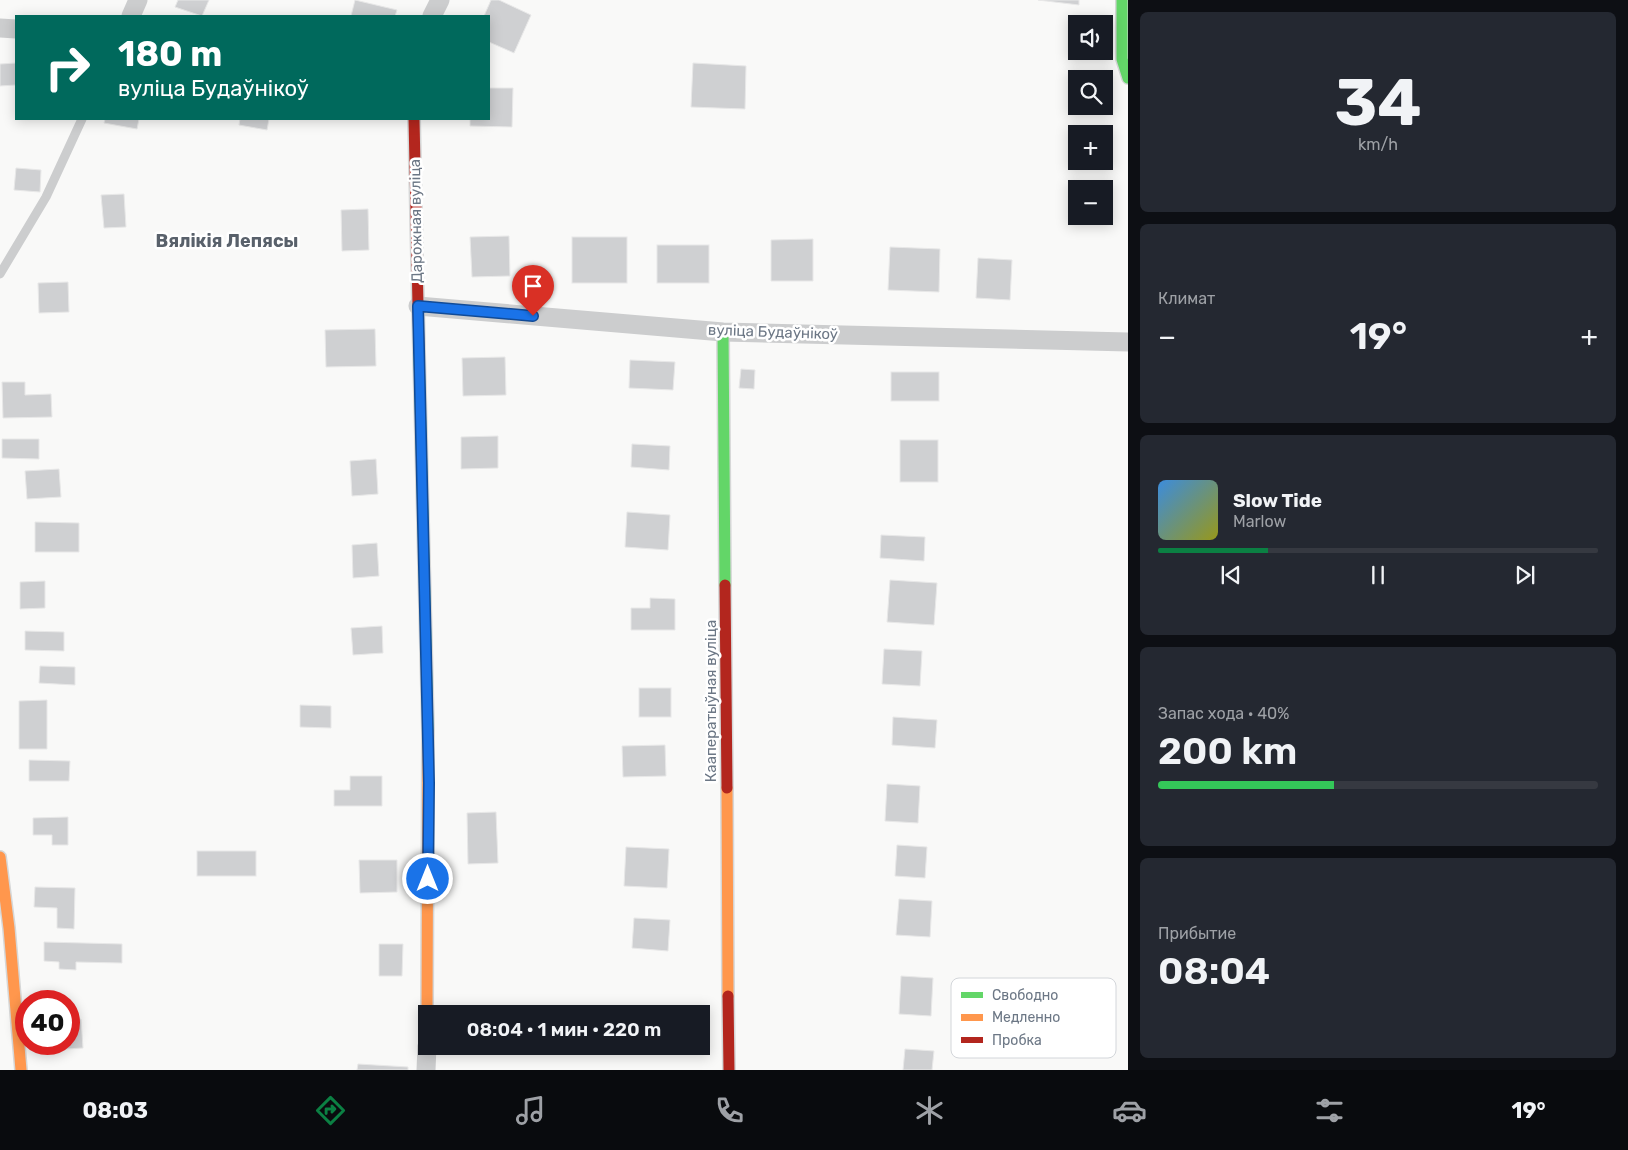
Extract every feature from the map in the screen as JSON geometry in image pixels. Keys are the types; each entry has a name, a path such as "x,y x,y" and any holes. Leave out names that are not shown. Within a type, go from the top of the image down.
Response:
{"street":[{"path":"131,15 138,0"},
{"path":"432,15 440,0"},
{"path":"1122,0 1122,59 1128,78"},
{"path":"0,28 15,29"},
{"name":"Дарожная вуліца","path":"414,120 429,783 427,1005"},
{"name":"вуліца Будаўнікоў","path":"418,306 723,332 1128,342"},
{"name":"Кааператыўная вуліца","path":"723,332 729,1070"},
{"path":"0,857 9,928 21,1070"},
{"path":"426,1070 427,1055"}],"lane":[{"path":"0,274 46,198 82,120"}],"building":[{"path":"178,0 209,0 202,15 175,7"},
{"path":"355,0 397,10 395,15 351,15"},
{"path":"491,0 499,0 531,15 514,53 490,42 490,15 484,15"},
{"path":"1038,0 1079,0 1079,5"},
{"path":"15,63 15,85 0,86 0,64"},
{"path":"693,63 746,66 745,109 691,107"},
{"path":"490,88 513,88 512,127 470,126 470,120 490,120"},
{"path":"105,120 139,120 137,129 104,123"},
{"path":"240,120 269,120 267,130 239,125"},
{"path":"16,168 41,170 40,192 14,190"},
{"path":"124,194 126,227 104,228 101,195"},
{"path":"368,209 369,250 342,251 341,210"},
{"path":"509,236 510,276 472,277 470,237"},
{"path":"572,237 627,237 627,283 572,283"},
{"path":"813,239 813,281 771,281 771,240"},
{"path":"657,245 709,245 709,283 657,283"},
{"path":"890,247 940,249 939,292 888,290"},
{"path":"978,258 1012,260 1010,300 976,298"},
{"path":"68,282 69,312 39,313 38,283"},
{"path":"375,329 376,366 326,367 325,330"},
{"path":"505,357 506,395 463,396 462,358"},
{"path":"630,360 675,362 673,390 629,388"},
{"path":"741,369 755,370 754,389 739,388"},
{"path":"891,372 939,372 939,401 891,401"},
{"path":"2,382 25,382 25,395 51,394 52,417 3,418"},
{"path":"498,436 498,468 461,469 461,437"},
{"path":"2,439 39,439 39,459 2,458"},
{"path":"900,440 938,440 938,482 900,482"},
{"path":"632,444 670,446 669,470 631,467"},
{"path":"376,459 378,494 352,496 350,461"},
{"path":"59,469 61,497 27,499 25,471"},
{"path":"627,512 670,515 668,550 625,547"},
{"path":"35,522 79,523 79,552 35,552"},
{"path":"881,535 925,537 924,561 880,558"},
{"path":"377,543 379,576 353,578 352,545"},
{"path":"890,580 937,583 934,625 887,622"},
{"path":"45,581 45,608 20,609 20,582"},
{"path":"650,598 675,599 675,630 631,630 631,608 650,608"},
{"path":"382,626 383,653 353,655 351,628"},
{"path":"25,631 64,632 64,651 25,650"},
{"path":"884,649 922,651 920,686 882,684"},
{"path":"40,666 75,667 75,685 39,683"},
{"path":"639,688 671,688 671,717 639,717"},
{"path":"47,700 47,749 19,749 19,701"},
{"path":"300,705 331,706 331,728 300,727"},
{"path":"893,717 937,720 935,748 892,745"},
{"path":"665,745 666,776 623,777 622,746"},
{"path":"29,760 70,761 69,781 29,781"},
{"path":"350,776 382,776 382,806 334,806 334,790 350,790"},
{"path":"887,784 920,786 918,823 885,821"},
{"path":"496,812 498,863 468,864 467,813"},
{"path":"68,817 68,845 52,845 52,835 33,835 33,818"},
{"path":"897,845 927,847 925,878 895,876"},
{"path":"626,847 669,849 667,888 624,886"},
{"path":"197,851 256,851 256,876 197,876"},
{"path":"359,860 397,860 397,892 360,893"},
{"path":"35,887 75,888 74,929 57,928 57,908 34,907"},
{"path":"899,899 932,901 930,937 896,935"},
{"path":"634,918 670,920 668,951 632,948"},
{"path":"44,942 122,944 122,963 76,962 76,970 59,969 59,962 44,961"},
{"path":"379,944 403,944 402,976 379,976"},
{"path":"901,976 933,978 931,1016 899,1014"},
{"path":"80,1019 83,1048 80,1048"},
{"path":"905,1049 934,1051 932,1070 903,1070"},
{"path":"358,1064 408,1067 408,1070 357,1070"}],"traffic: fast":[{"path":"1122,0 1122,59 1128,78"},
{"path":"723,332 725,585"},
{"path":"419,352 428,731"}],"traffic: slow":[{"path":"427,1005 428,731"},
{"path":"727,788 728,996"},
{"path":"0,857 9,928 21,1070"}],"traffic: jam":[{"path":"414,120 419,352"},
{"path":"725,585 727,788"},
{"path":"728,996 729,1070"}],"district":[{"name":"Вялікія Лепясы","path":"227,241"}],"route":[{"path":"428,879 429,783 418,306 533,316"}]}
